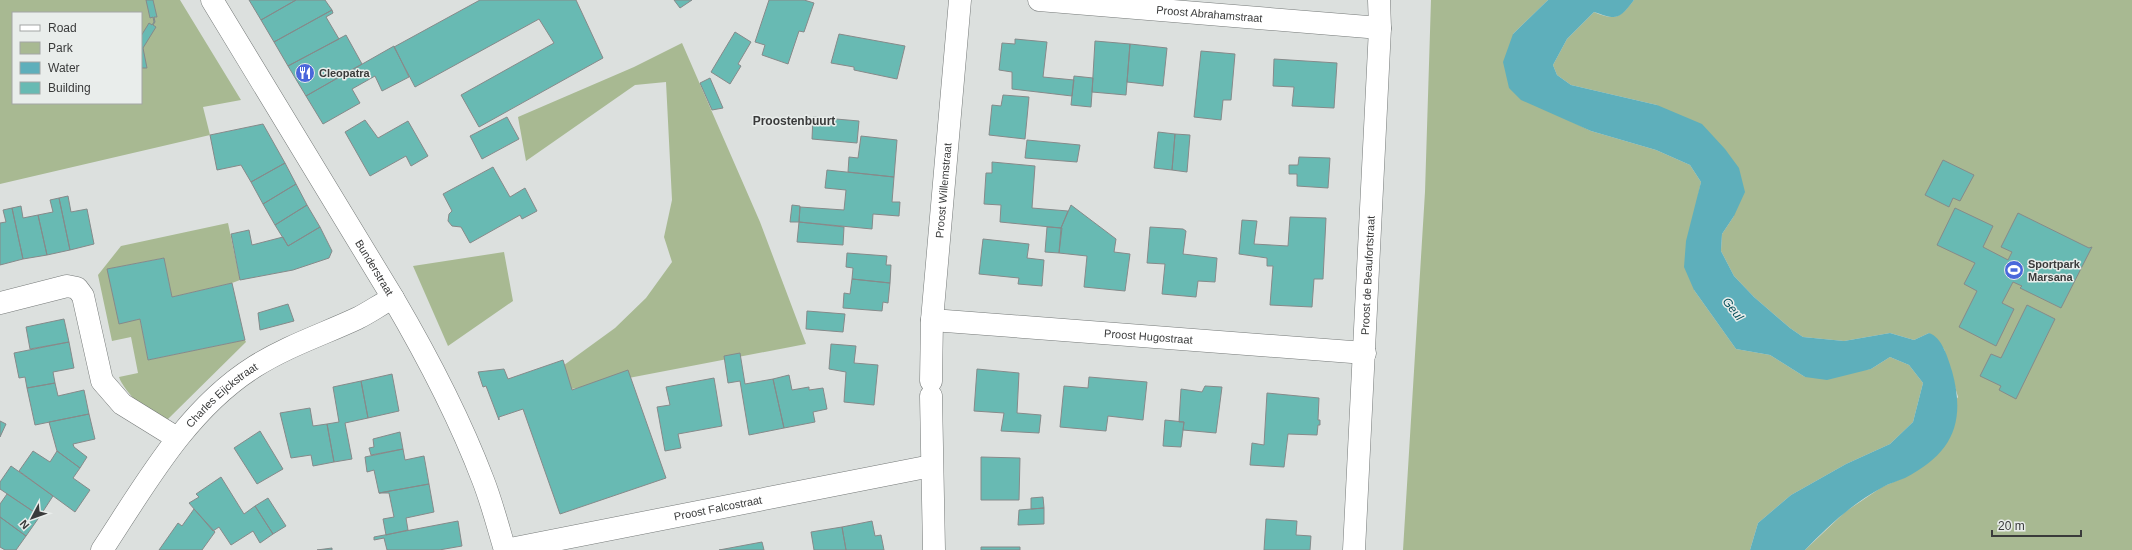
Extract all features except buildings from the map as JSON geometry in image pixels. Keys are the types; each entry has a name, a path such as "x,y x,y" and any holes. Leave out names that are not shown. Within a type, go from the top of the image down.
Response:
{"street":[{"name":"Bunderstraat","path":"212,0 425,352 484,481 505,550"},
{"name":"Proost Willemstraat","path":"934,550 931,466 932,320 960,0"},
{"name":"Proost Abrahamstraat","path":"1039,0 1380,28"},
{"name":"Proost de Beaufortstraat","path":"1354,550 1380,28 1379,0"},
{"path":"0,303 67,286 77,288 82,296 102,381 122,404 177,438"},
{"name":"Charles Eijckstraat","path":"102,550 177,438 229,385 253,367 278,353 359,317 392,298"},
{"name":"Proost Hugostraat","path":"932,320 1365,353"},
{"name":"Proost Falcostraat","path":"505,550 931,466"}],"green space":[{"path":"0,0 180,0 241,100 203,107 210,135 0,184"},
{"path":"1431,0 1548,0 1513,34 1558,115 1591,131 1656,150 1690,165 1701,182 1697,201 1694,290 1736,349 1770,355 1805,377 1871,369 1890,357 1909,365 1923,383 1913,422 1890,444 1846,464 1791,495 1758,523 1750,550 1403,550 1425,192"},
{"path":"1634,0 2132,0 2132,550 1805,550 1845,512 1882,487 1905,477 1958,397 1944,349 1929,333 1914,340 1890,333 1844,341 1803,337 1790,328 1754,297 1734,276 1721,251 1722,234 1734,216 1657,105 1571,85 1557,75 1553,65 1567,39 1594,12 1601,15 1613,17 1617,16 1625,11"},
{"path":"682,43 760,222 806,344 561,391 560,368 615,328 646,298 672,262 664,237 672,200 666,82 635,85 526,161 518,117 634,67"},
{"path":"228,223 240,280 172,297 163,258 108,269 119,323 140,319 148,360 245,340 246,342 168,419 162,418 154,415 139,404 132,397 119,377 138,373 131,337 112,341 98,275 121,246"},
{"path":"504,252 513,301 448,346 413,266"}],"water":[{"name":"Geul","path":"1548,0 1634,0 1621,15 1613,17 1594,12 1567,39 1553,65 1557,75 1571,85 1657,105 1702,124 1725,149 1739,168 1745,192 1734,216 1722,234 1721,251 1734,276 1754,297 1790,328 1803,337 1844,341 1890,333 1914,340 1929,333 1938,339 1944,349 1952,371 1956,389 1957,406 1956,421 1952,434 1945,447 1935,458 1921,468 1905,478 1883,487 1861,500 1823,532 1805,550 1750,550 1758,523 1791,495 1846,464 1890,444 1913,422 1923,383 1909,365 1890,357 1871,369 1827,380 1805,377 1770,355 1736,349 1694,290 1684,267 1686,241 1701,182 1690,165 1656,150 1591,131 1521,100 1509,88 1503,62 1513,34"}],"place":[{"name":"Cleopatra","path":"305,73"},
{"name":"Sportpark Marsana","path":"2014,270"}],"district":[{"name":"Proostenbuurt","path":"794,121"}]}
